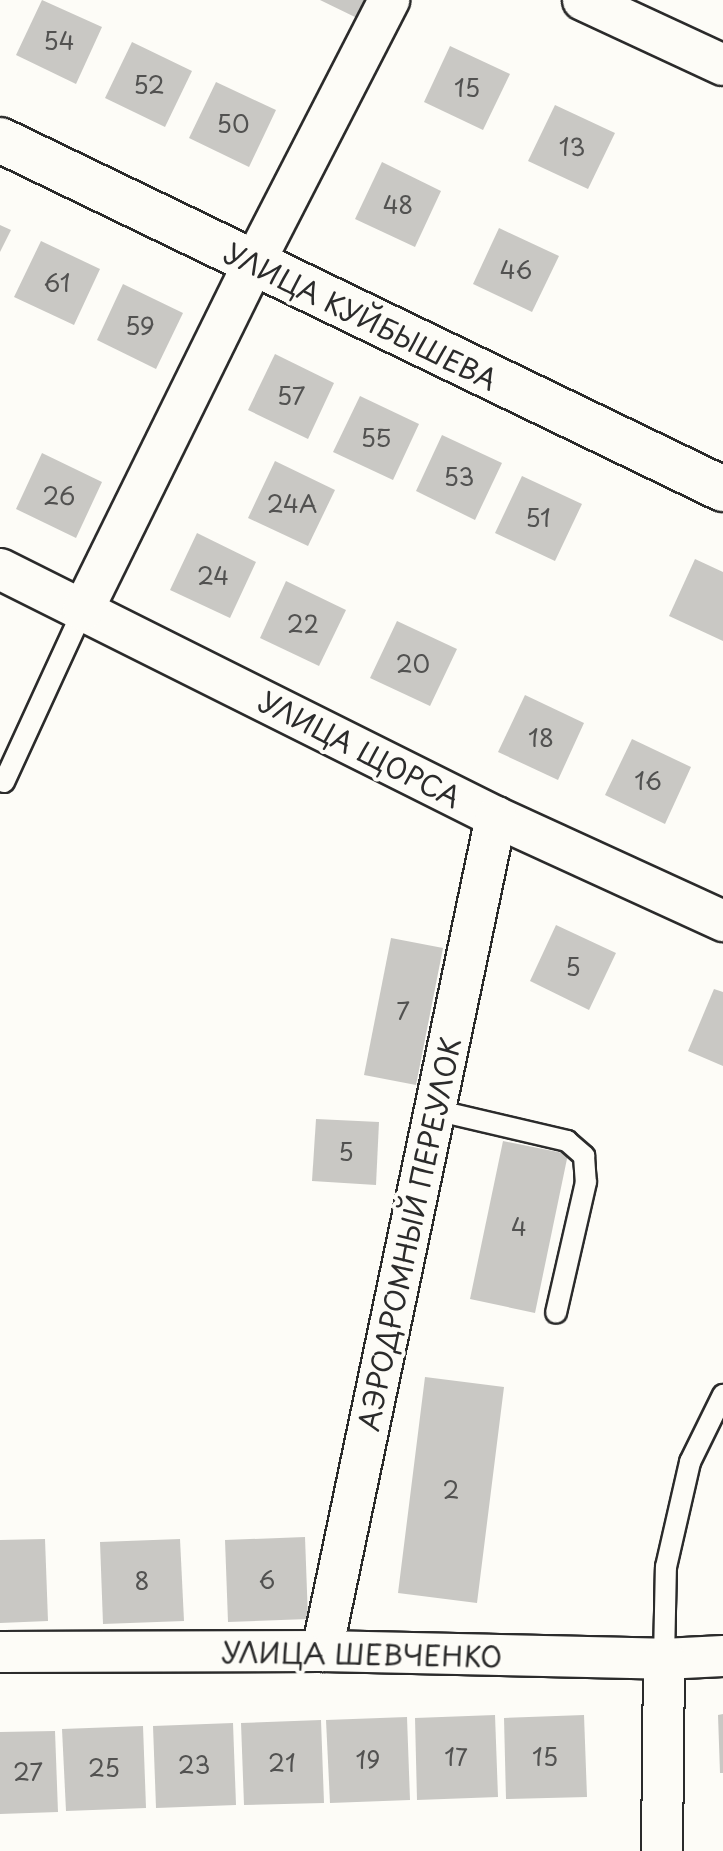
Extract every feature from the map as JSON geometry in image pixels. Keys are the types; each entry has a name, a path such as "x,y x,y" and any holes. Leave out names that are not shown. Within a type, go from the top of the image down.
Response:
{"street":[{"path":"83,610 253,265 389,0"},
{"path":"583,0 723,65"},
{"name":"УЛИЦА КУЙБЫШЕВА","path":"0,140 253,265 723,489"},
{"name":"УЛИЦА ЩОРСА","path":"0,569 496,817 723,921"},
{"name":"АЭРОДРОМНЫЙ ПЕРЕУЛОК","path":"322,1651 496,817"},
{"name":"УЛИЦА ШЕВЧЕНКО","path":"0,1652 322,1651 664,1659 723,1656"},
{"path":"662,1851 664,1659"}],"lane":[{"path":"4,782 83,610"},
{"path":"435,1110 567,1141 584,1156 586,1182 556,1313"},
{"path":"664,1659 666,1567 690,1462 723,1395"}],"building":[{"path":"42,0 102,27 76,84 16,55"},
{"path":"320,0 366,0 357,18"},
{"path":"132,42 192,71 165,127 105,98"},
{"path":"450,46 510,74 483,130 424,102"},
{"path":"216,82 276,110 249,167 189,138"},
{"path":"555,105 615,133 588,189 528,161"},
{"path":"382,162 441,191 415,247 355,219"},
{"path":"0,225 11,230 0,252"},
{"path":"499,228 559,256 532,312 473,284"},
{"path":"41,241 100,269 74,325 14,297"},
{"path":"123,284 183,313 156,369 97,340"},
{"path":"275,354 334,383 308,439 248,410"},
{"path":"360,396 419,424 393,480 333,452"},
{"path":"442,435 502,463 475,520 416,491"},
{"path":"42,453 102,482 76,538 16,509"},
{"path":"275,461 335,490 308,546 248,518"},
{"path":"522,476 582,504 555,561 495,533"},
{"path":"197,533 256,562 230,618 170,590"},
{"path":"695,559 723,572 723,641 669,616"},
{"path":"286,581 346,610 319,666 260,638"},
{"path":"397,621 457,649 430,706 370,678"},
{"path":"525,695 584,723 558,780 498,752"},
{"path":"632,739 691,767 665,824 605,795"},
{"path":"556,925 616,953 589,1010 530,981"},
{"path":"391,938 443,948 416,1085 364,1075"},
{"path":"714,989 723,992 723,1066 688,1051"},
{"path":"316,1119 379,1122 376,1185 312,1181"},
{"path":"503,1141 568,1154 535,1313 470,1299"},
{"path":"425,1377 504,1387 477,1603 398,1593"},
{"path":"305,1537 308,1619 228,1622 225,1540"},
{"path":"45,1539 48,1621 0,1623 0,1540"},
{"path":"180,1539 184,1621 103,1624 100,1542"},
{"path":"723,1714 723,1773 720,1773 718,1715"},
{"path":"495,1715 498,1797 417,1800 415,1718"},
{"path":"584,1715 587,1797 506,1799 504,1718"},
{"path":"407,1717 410,1800 330,1803 326,1720"},
{"path":"321,1720 324,1803 244,1805 241,1723"},
{"path":"233,1723 236,1805 156,1808 153,1726"},
{"path":"143,1726 146,1808 66,1811 62,1729"},
{"path":"55,1731 58,1812 0,1814 0,1732"}]}
